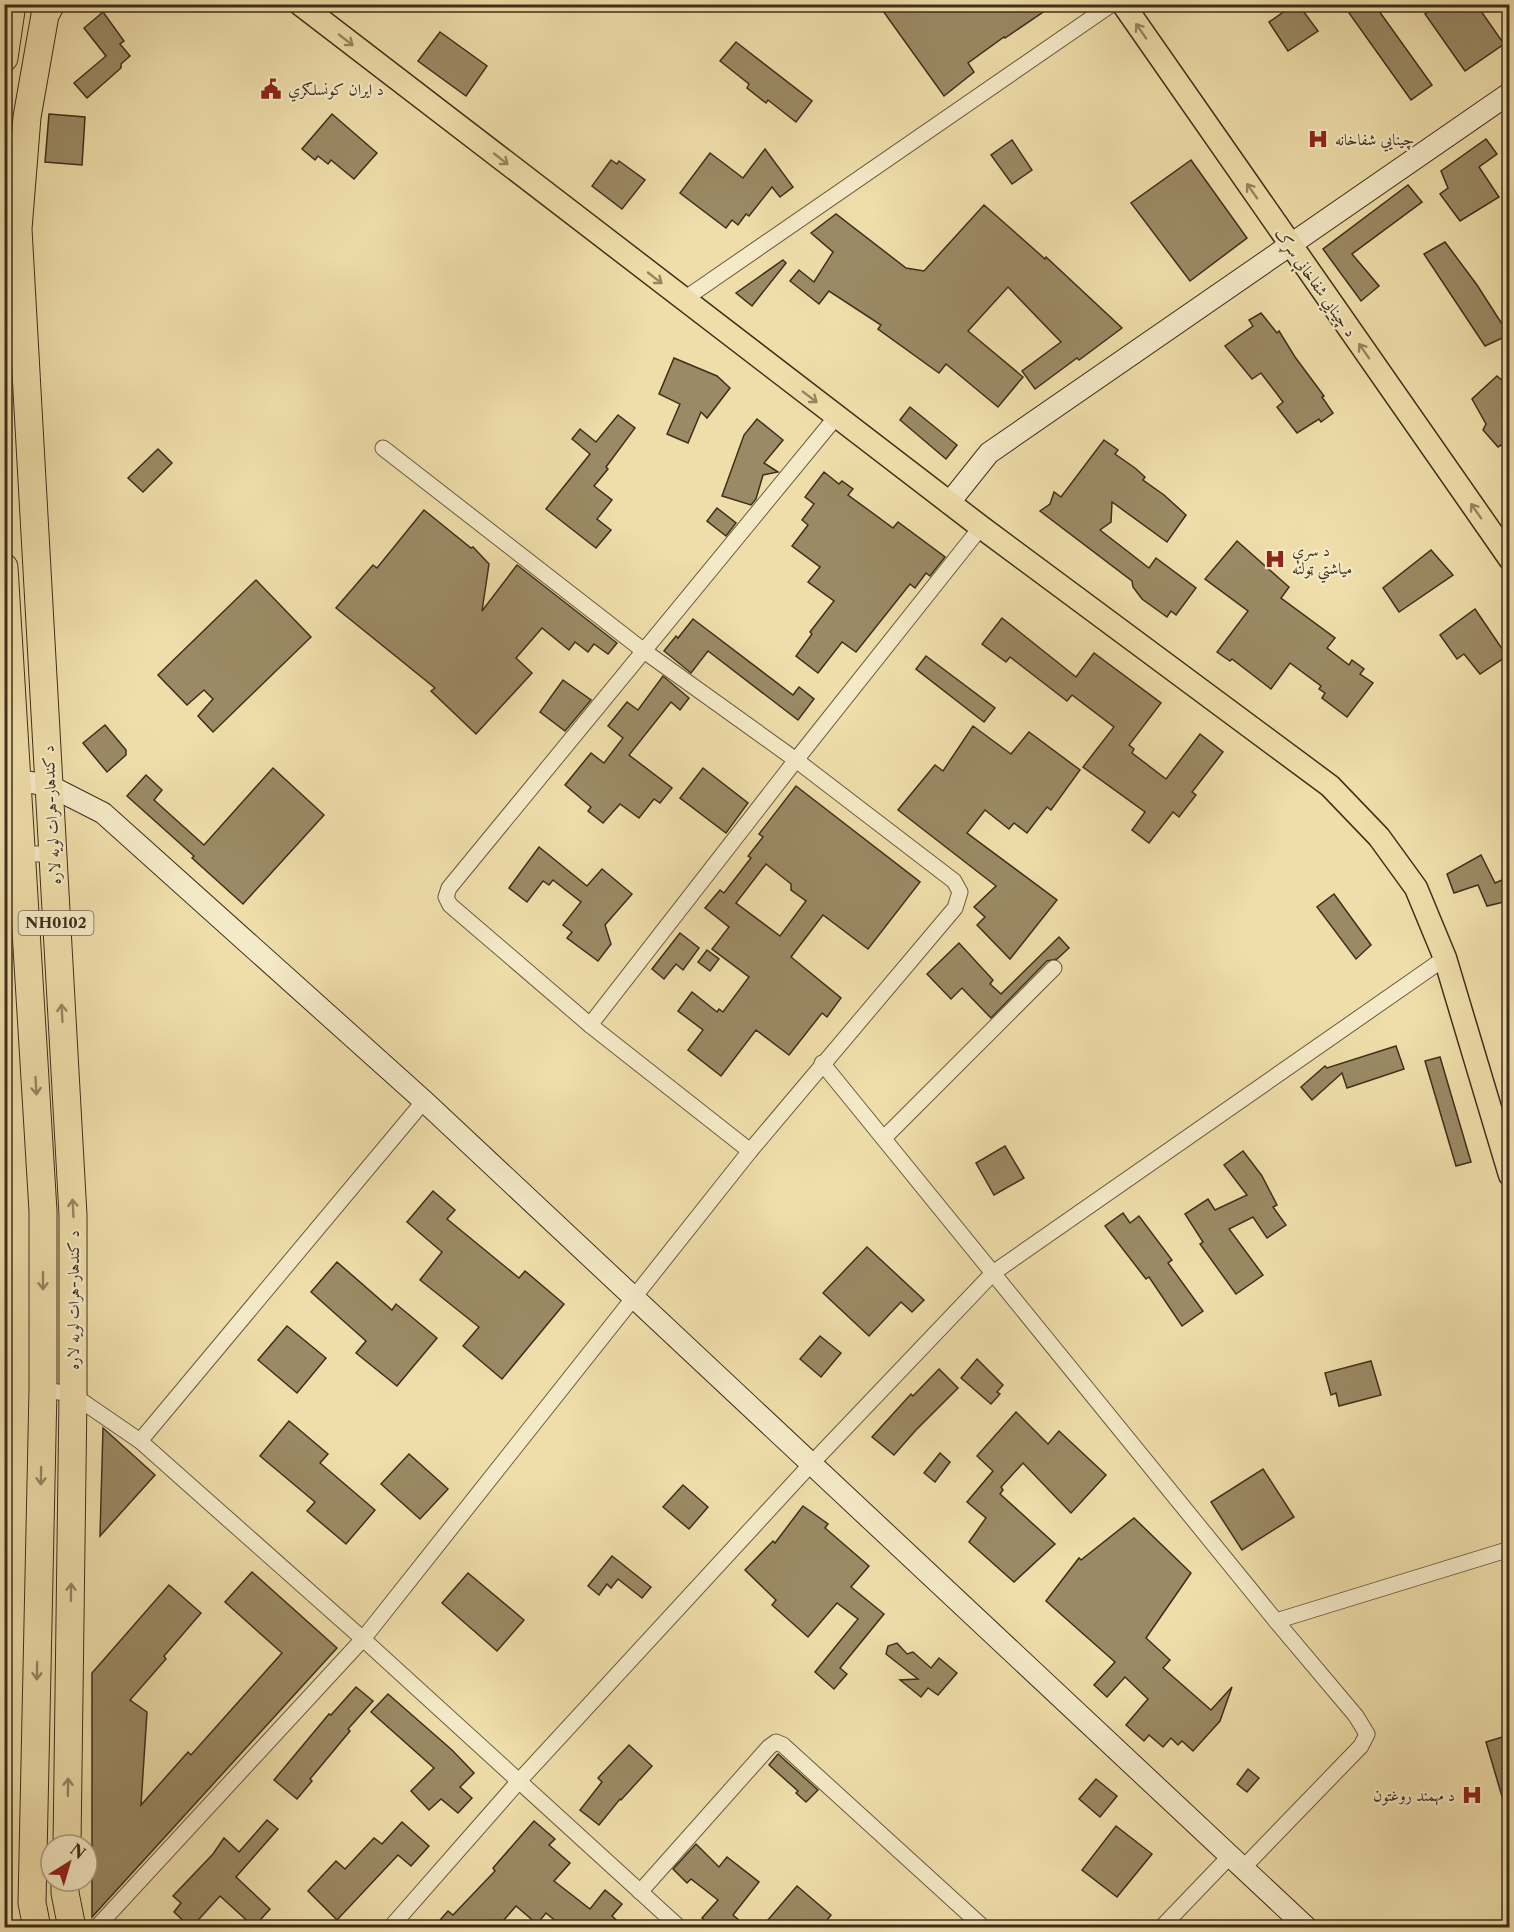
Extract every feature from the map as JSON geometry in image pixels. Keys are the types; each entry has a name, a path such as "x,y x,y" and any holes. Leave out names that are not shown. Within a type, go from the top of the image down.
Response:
{"highway":[{"path":"4,58 12,4"},
{"name":"د کندهار-هرات لويه لاره","path":"51,4 45,15 27,117 11,230 50,786 73,1215 74,1395 67,1833"},
{"name":"د کندهار-هرات لويه لاره","path":"4,567 18,780 14,854 43,1211 44,1389 32,1903 37,1928"},
{"path":"65,1893 72,1928"}],"main road":[{"path":"300,4 949,503 1330,786 1380,837 1416,888 1445,958 1509,1175"},
{"name":"د چينايي شفاخانې سړک","path":"1123,4 1509,558"}],"street":[{"path":"683,300 1112,4"},
{"path":"949,503 989,453 1509,93"},
{"path":"750,1151 590,1025 450,905 446,897 449,888 836,417"},
{"path":"96,1928 363,1640 750,1151 955,908 960,892 954,881 796,760 644,651 383,448"},
{"path":"590,1025 981,527"},
{"path":"18,780 50,786 103,813 424,1101 1307,1928"},
{"path":"14,854 52,854"},
{"path":"390,1928 519,1781 812,1463 993,1273 1445,958"},
{"path":"884,1138 1054,968"},
{"path":"822,1063 1276,1622 1356,1716 1367,1734 1361,1746 1161,1928"},
{"path":"141,1442 424,1101"},
{"path":"44,1389 74,1395 141,1442 680,1928"},
{"path":"1276,1622 1509,1549"},
{"path":"640,1892 769,1747 776,1742 783,1745 984,1928"}],"building":[{"path":"878,4 1055,4 968,63 974,72 944,96"},
{"path":"1298,4 1318,31 1288,51 1269,22"},
{"path":"1360,4 1374,4 1432,85 1411,100 1349,13"},
{"path":"1439,4 1476,4 1504,44 1465,71 1425,14"},
{"path":"103,12 124,41 120,44 130,56 121,64 121,68 87,98 74,83 106,56 84,28"},
{"path":"440,32 487,66 466,96 418,61"},
{"path":"736,42 812,101 796,122 768,100 766,103 747,88 749,84 720,61"},
{"path":"49,114 85,117 82,165 45,162"},
{"path":"332,114 377,153 354,179 331,160 328,164 318,156 315,160 302,149"},
{"path":"1486,139 1497,154 1479,167 1499,197 1460,221 1440,194 1448,188 1441,171"},
{"path":"1012,140 1032,170 1012,184 991,155"},
{"path":"765,149 793,187 780,197 772,187 749,216 746,214 738,225 732,220 726,228 680,193 710,153 743,178"},
{"path":"611,160 617,164 619,161 645,180 622,209 592,186"},
{"path":"1191,160 1247,238 1190,281 1131,203"},
{"path":"1408,185 1422,202 1352,254 1379,286 1361,301 1323,249"},
{"path":"984,205 1045,259 1046,257 1122,328 1035,389 1022,371 1061,342 1008,287 968,331 1023,377 998,407 946,364 939,373 878,329 881,325 829,291 819,304 790,281 799,270 814,282 833,252 811,233 836,214 906,268 924,271"},
{"path":"1445,242 1477,285 1509,335 1485,346 1424,254"},
{"path":"783,260 786,263 752,306 736,293"},
{"path":"1261,313 1277,333 1279,331 1324,396 1322,397 1333,413 1321,422 1319,419 1297,433 1277,407 1283,402 1261,373 1252,379 1225,346 1253,326 1249,320"},
{"path":"674,358 717,376 730,388 707,418 701,412 688,443 667,434 680,404 659,394"},
{"path":"1497,376 1509,386 1509,440 1498,447 1483,430 1486,424 1472,399"},
{"path":"910,407 957,445 946,459 900,420"},
{"path":"618,415 635,428 594,486 612,500 597,519 611,530 596,548 546,509 590,454 572,439 580,429 596,442"},
{"path":"757,419 783,440 764,463 778,472 763,475 756,499 751,505 722,496 744,435"},
{"path":"1104,440 1118,450 1115,454 1145,477 1143,480 1186,515 1167,542 1112,502 1111,522 1100,530 1149,568 1156,558 1196,588 1176,615 1171,611 1167,617 1142,599 1133,587 1132,581 1040,511 1050,504 1054,492 1061,497"},
{"path":"158,449 172,463 143,492 128,478"},
{"path":"824,472 839,484 842,481 853,489 848,495 893,528 898,522 945,557 930,576 926,573 915,588 910,584 856,652 842,642 818,673 796,656 812,634 810,632 834,601 808,582 820,567 792,546 808,525 802,520 814,504 805,497"},
{"path":"717,508 736,523 726,536 707,521"},
{"path":"424,510 471,548 473,547 489,564 482,611 517,565 617,643 608,654 594,644 588,652 575,642 569,650 542,628 516,658 532,673 476,734 431,691 435,688 336,608 373,565 377,568"},
{"path":"1237,541 1289,587 1281,598 1335,638 1327,648 1349,665 1352,660 1364,669 1360,674 1373,683 1347,717 1322,698 1325,693 1319,689 1321,686 1290,663 1271,689 1232,659 1230,661 1217,652 1248,611 1205,579"},
{"path":"1431,550 1453,575 1399,612 1383,588"},
{"path":"256,580 311,637 213,732 198,716 213,699 204,690 187,705 158,675"},
{"path":"1475,609 1507,656 1480,674 1464,654 1457,659 1440,635"},
{"path":"1002,618 1076,677 1094,653 1161,703 1129,745 1134,749 1132,753 1166,779 1200,734 1223,752 1192,792 1196,795 1179,817 1173,812 1149,843 1132,830 1145,812 1083,767 1114,727 1072,695 1067,701 1010,657 1006,662 982,644"},
{"path":"693,619 793,695 799,687 814,699 798,720 708,651 691,673 664,651"},
{"path":"926,656 995,708 984,722 916,669"},
{"path":"663,676 689,698 680,710 671,702 629,755 672,788 660,803 654,799 639,818 620,804 603,823 588,811 591,807 565,785 591,753 604,763 623,738 608,726 627,702 638,710"},
{"path":"563,680 591,700 565,731 540,712"},
{"path":"105,725 126,750 126,755 107,772 83,743"},
{"path":"973,726 1011,754 1029,732 1080,770 1051,810 1047,807 1027,833 1014,823 1009,829 985,810 967,833 1057,900 1010,959 977,925 985,917 974,907 996,886 898,810 935,765 943,771"},
{"path":"273,768 324,815 243,904 127,796 146,775 162,790 154,800 204,845"},
{"path":"703,768 748,803 726,833 680,798"},
{"path":"796,786 920,882 868,949 823,915 791,957 841,998 827,1017 822,1013 789,1055 756,1030 721,1076 688,1050 703,1030 678,1011 692,992 717,1012 719,1009 723,1012 749,977 712,949 729,927 705,908 720,890 724,893 751,858 748,856 763,837 759,834","holes":["766,864 791,884 791,890 806,901 780,936 736,903"]},
{"path":"539,847 587,886 602,869 632,894 605,925 611,944 598,961 567,938 572,932 563,925 581,902 553,880 549,885 543,881 527,902 509,888"},
{"path":"1481,855 1495,883 1502,880 1508,901 1487,906 1478,885 1454,893 1447,874"},
{"path":"1334,894 1371,945 1356,959 1317,907"},
{"path":"680,933 699,948 683,970 676,964 664,979 652,969"},
{"path":"1059,937 1069,948 1057,959 1047,961 991,1018 962,988 951,999 927,974 959,943 993,980 990,984 1001,994"},
{"path":"707,950 719,959 710,971 698,962"},
{"path":"1396,1046 1404,1069 1347,1088 1342,1073 1312,1100 1301,1087 1325,1066 1327,1068"},
{"path":"1440,1057 1471,1162 1456,1166 1425,1061"},
{"path":"1005,1146 1024,1178 994,1195 976,1163"},
{"path":"1243,1151 1262,1176 1277,1205 1273,1207 1286,1225 1267,1238 1253,1217 1229,1229 1263,1275 1236,1294 1200,1244 1203,1242 1185,1214 1208,1199 1215,1210 1247,1195 1224,1165"},
{"path":"433,1191 455,1210 447,1219 519,1278 525,1271 564,1304 502,1379 463,1346 479,1327 420,1280 442,1252 407,1222"},
{"path":"1123,1213 1130,1223 1139,1216 1172,1260 1168,1263 1203,1311 1182,1326 1149,1277 1146,1279 1105,1226"},
{"path":"867,1247 924,1300 912,1312 901,1302 869,1336 823,1293"},
{"path":"337,1262 392,1310 396,1304 437,1338 397,1386 356,1353 366,1341 311,1292"},
{"path":"287,1326 326,1358 297,1393 258,1360"},
{"path":"820,1336 841,1353 821,1377 800,1359"},
{"path":"977,1359 1003,1385 997,1392 1000,1394 991,1404 961,1378"},
{"path":"1371,1361 1381,1395 1339,1406 1336,1393 1331,1395 1325,1373"},
{"path":"939,1369 958,1388 894,1455 872,1437 911,1394 913,1396"},
{"path":"1016,1412 1048,1444 1059,1431 1106,1475 1071,1513 1023,1463 1001,1487 1003,1490 1000,1494 1055,1544 1014,1582 969,1542 986,1518 967,1502 993,1471 977,1456"},
{"path":"289,1421 328,1454 320,1463 375,1510 346,1544 307,1511 315,1502 260,1456"},
{"path":"103,1428 155,1475 100,1536"},
{"path":"940,1453 950,1462 935,1482 924,1473"},
{"path":"409,1454 448,1489 420,1519 381,1484"},
{"path":"1263,1469 1294,1517 1242,1550 1211,1502"},
{"path":"683,1485 708,1507 689,1529 663,1507"},
{"path":"803,1506 828,1524 825,1528 869,1566 851,1587 884,1614 840,1668 847,1674 834,1689 815,1672 858,1619 837,1603 808,1637 772,1605 776,1600 745,1570 773,1541 775,1543"},
{"path":"1134,1518 1191,1573 1146,1638 1170,1660 1163,1668 1211,1710 1232,1687 1220,1721 1193,1751 1182,1741 1178,1745 1171,1738 1163,1747 1149,1735 1144,1741 1126,1725 1148,1699 1125,1677 1107,1697 1094,1685 1115,1662 1046,1601 1079,1558 1081,1560"},
{"path":"612,1556 651,1587 642,1598 618,1579 611,1588 607,1584 599,1595 588,1586"},
{"path":"252,1572 337,1648 92,1917 92,1893 99,1893 99,1833 92,1833 92,1673 169,1585 201,1613 164,1656 166,1659 130,1700 147,1712 141,1805 188,1752 191,1755 282,1653 225,1602"},
{"path":"468,1573 524,1620 497,1651 442,1603"},
{"path":"897,1643 907,1654 913,1652 931,1668 939,1658 957,1673 938,1695 928,1688 921,1697 900,1680 918,1679 886,1654 888,1646"},
{"path":"356,1687 373,1701 348,1729 350,1731 310,1779 312,1781 297,1799 274,1780 329,1714 331,1715"},
{"path":"388,1694 452,1750 474,1773 460,1787 472,1798 458,1813 441,1799 429,1810 411,1791 434,1768 371,1712"},
{"path":"1509,1735 1509,1809 1506,1810 1486,1742"},
{"path":"629,1745 652,1766 599,1825 580,1810 602,1782 598,1778"},
{"path":"778,1754 818,1790 806,1802 796,1793 798,1791 769,1765"},
{"path":"1248,1769 1259,1778 1247,1792 1237,1784"},
{"path":"1096,1779 1117,1796 1100,1817 1079,1799"},
{"path":"267,1820 278,1829 236,1877 270,1909 254,1927 220,1896 191,1928 174,1912 181,1903 173,1896 213,1854 224,1838 239,1852"},
{"path":"534,1821 555,1839 549,1845 570,1863 554,1881 590,1909 605,1890 622,1904 612,1916 625,1928 564,1928 546,1913 537,1924 516,1906 497,1928 433,1928 448,1911 453,1915 495,1871 493,1868"},
{"path":"402,1822 429,1846 411,1866 398,1855 337,1920 308,1891 336,1861 345,1869 374,1838 382,1844"},
{"path":"1116,1826 1152,1854 1117,1897 1082,1870"},
{"path":"696,1844 719,1867 727,1857 759,1882 733,1915 748,1928 714,1928 702,1918 718,1900 691,1879 687,1883 673,1869"},
{"path":"797,1886 831,1915 821,1928 761,1928"}],"place":[{"name":"د ايران کونسلګري","path":"271,89"},
{"name":"چينايي شفاخانه","path":"1318,139"},
{"name":"د سرې مياشتي ټولنه","path":"1275,559"},
{"name":"د مهمند روغتون","path":"1472,1795"}]}
